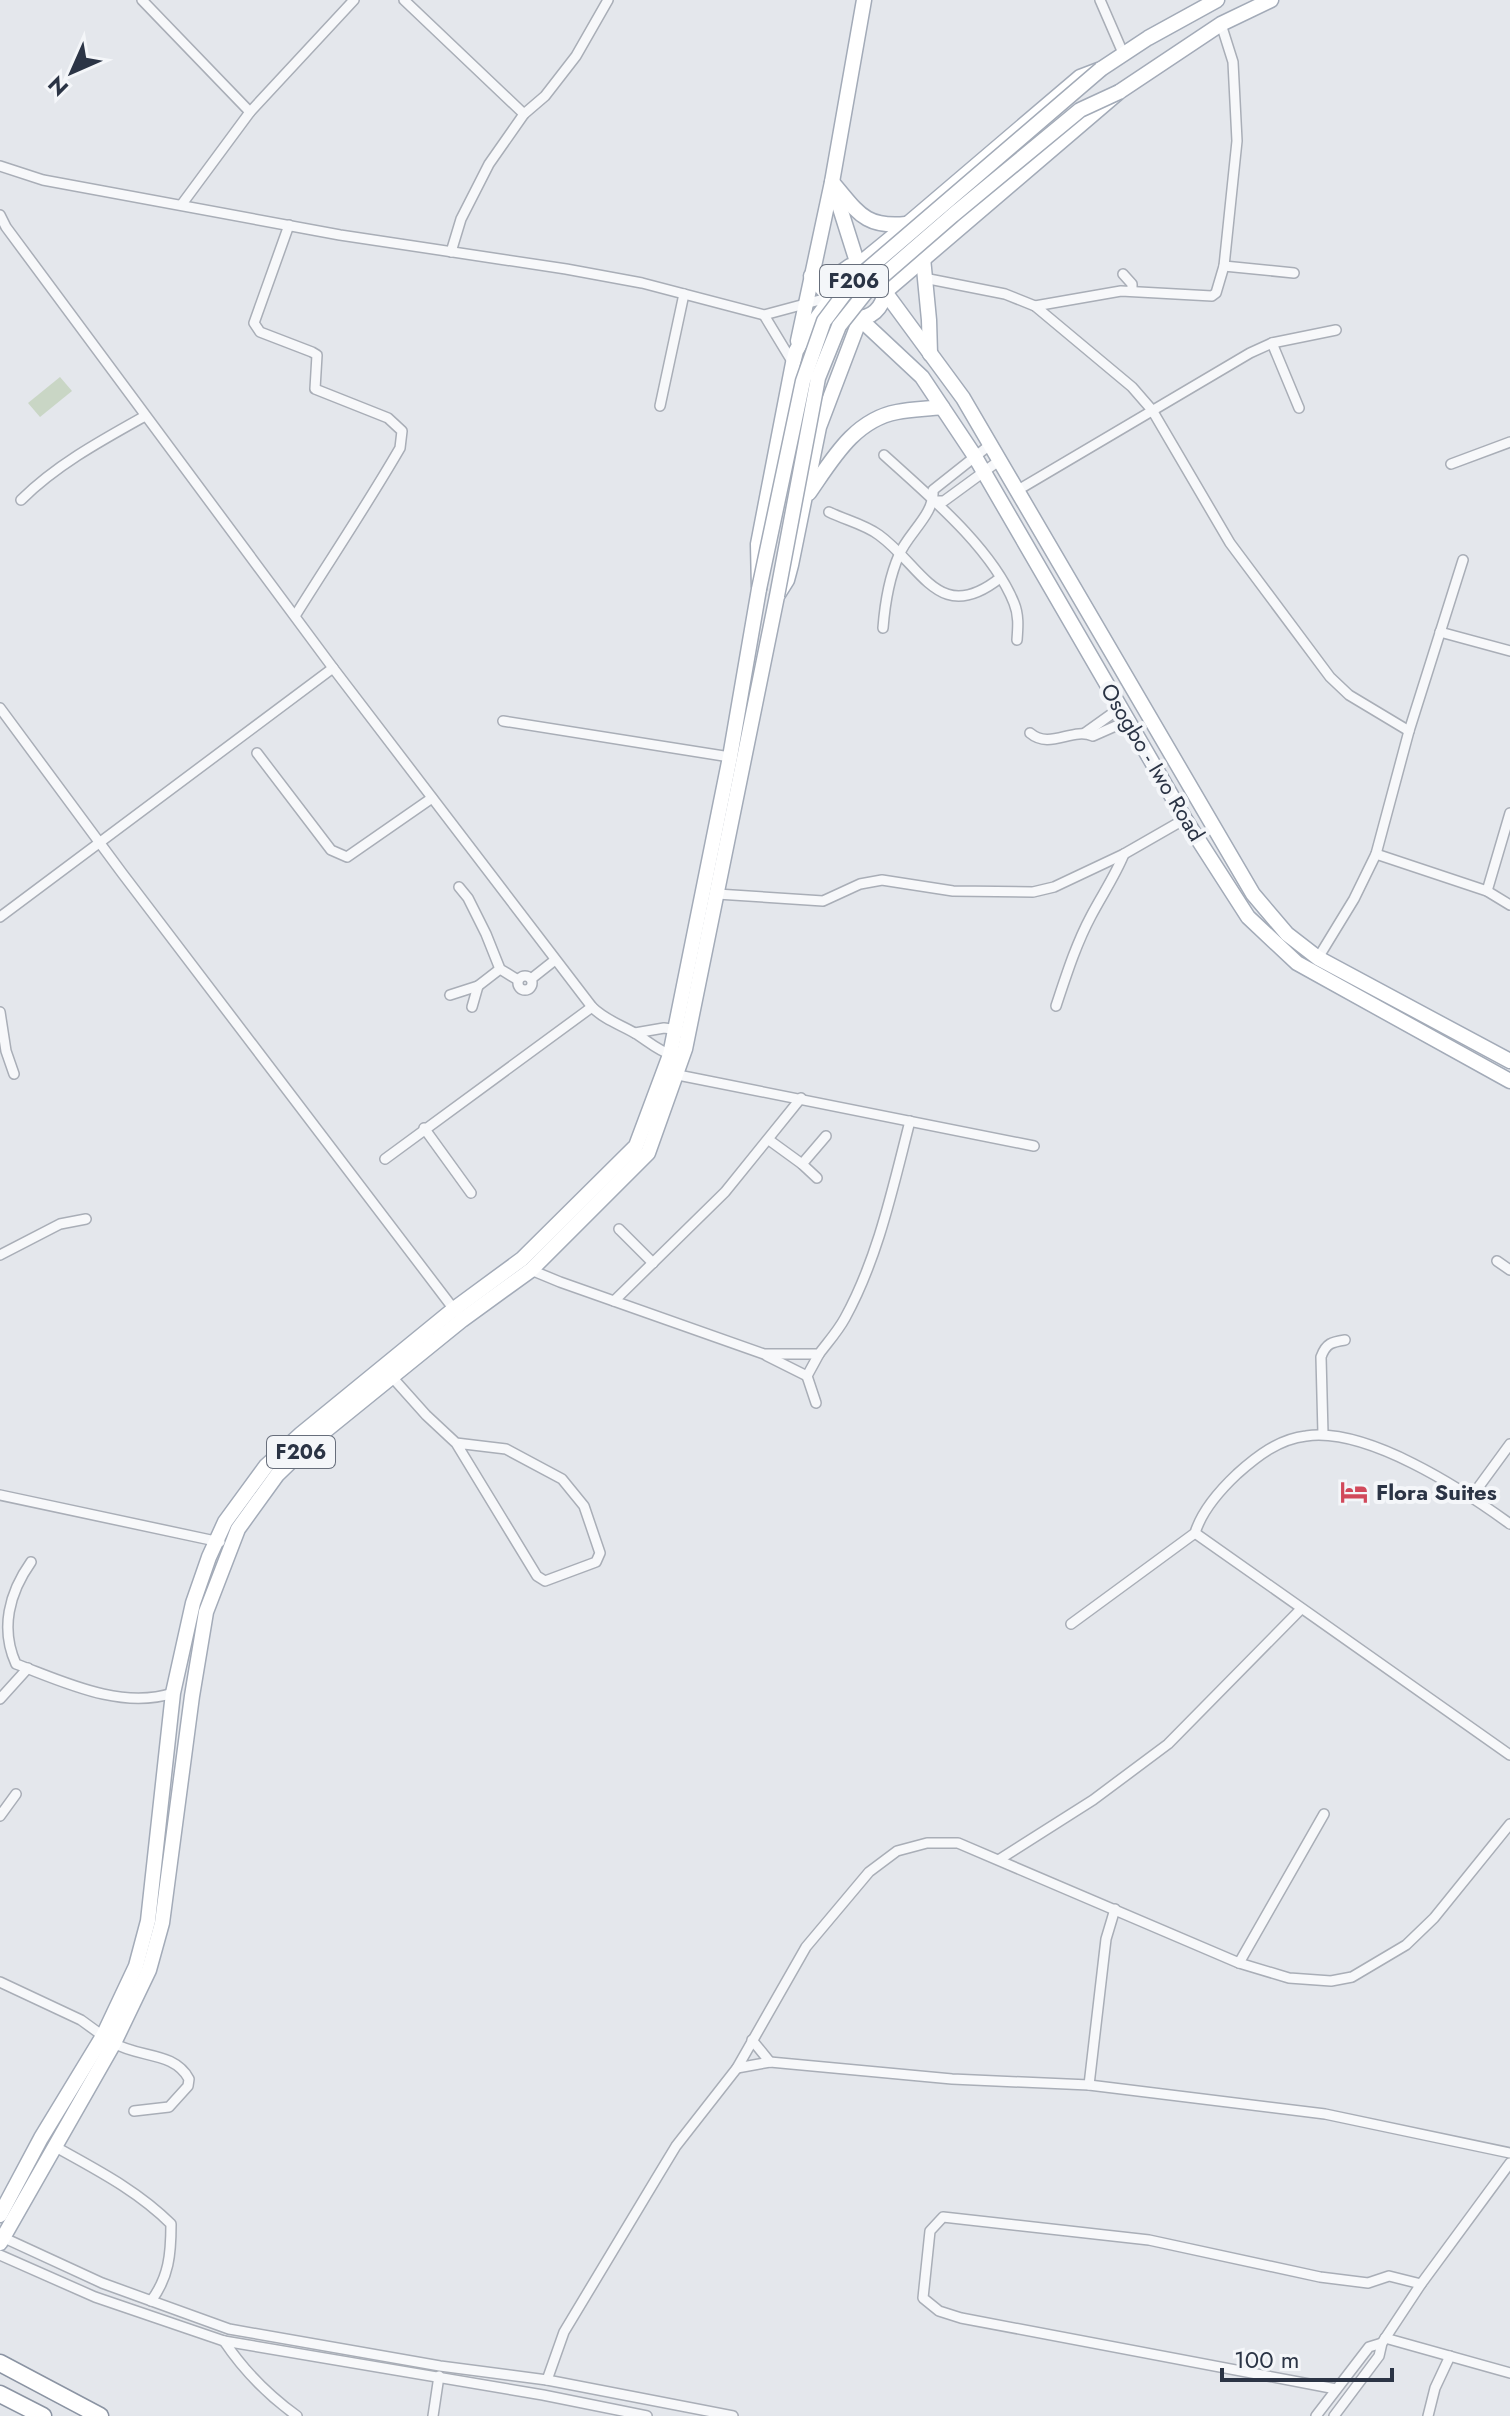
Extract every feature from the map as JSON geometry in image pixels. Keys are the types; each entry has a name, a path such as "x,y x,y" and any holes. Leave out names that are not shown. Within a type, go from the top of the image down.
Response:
{"highway":[{"path":"0,2363 100,2416"},
{"path":"0,2373 82,2416"},
{"path":"0,2394 43,2416"},
{"path":"0,2404 24,2416"}],"main road":[{"name":"F206","path":"795,357 832,182 864,0"},
{"path":"759,589 758,544 795,357 832,297 833,281 837,275 843,269 858,265 891,238 1066,87 1217,0"},
{"path":"885,292 920,268 1119,92 1221,24 1271,0"},
{"name":"F206","path":"1,2239 149,1970 162,1923 206,1612 238,1529 277,1475 392,1377 522,1259 636,1146 676,1056 759,589 803,381 824,321 854,281 1101,69"},
{"name":"F206","path":"681,1030 717,894 818,378 839,326 870,287 953,215 1080,110 1119,92"},
{"path":"832,182 857,211 872,222 887,226 907,224"},
{"path":"832,182 858,265"},
{"path":"891,238 900,260 920,268"},
{"path":"811,276 832,297 839,310 860,319 878,310 885,292 877,273 858,265"},
{"path":"920,268 929,320 930,354"},
{"name":"Osogbo - Iwo Road","path":"885,292 963,398 1253,894 1287,934 1318,958 1510,1061"},
{"path":"777,596 787,580 819,427 860,319"},
{"name":"Osogbo - Iwo Road","path":"860,319 922,377 974,455 1185,819 1248,917 1297,963 1510,1081"},
{"path":"806,496 844,445 860,429 894,412 942,407"},
{"name":"F206","path":"0,2215 41,2138 109,2040 136,1966 148,1921 173,1693 193,1603 225,1522 266,1466 301,1434 458,1314 531,1270 648,1153 678,1075 676,1056"}],"street":[{"path":"142,0 250,112"},
{"path":"182,204 250,112 354,0"},
{"path":"404,0 524,114"},
{"path":"451,252 473,192 489,164 524,114 545,96 576,56 608,0"},
{"path":"1100,0 1123,53"},
{"path":"1035,306 1126,291 1212,296 1218,290 1224,266 1237,141 1233,62 1221,24"},
{"path":"0,166 43,180 289,225 566,269 764,315 832,297"},
{"path":"0,215 333,668 592,1007 606,1020 676,1056"},
{"path":"289,225 254,323 256,328 317,355 315,389 388,418 402,431 400,448 361,515 295,616"},
{"path":"1224,266 1294,273"},
{"path":"920,268 1035,306 1132,387 1152,410 1230,543 1330,677 1349,695 1409,731"},
{"path":"660,406 684,294"},
{"path":"764,315 795,357"},
{"path":"1018,490 1250,353 1272,343 1336,330"},
{"path":"1272,343 1299,408"},
{"path":"21,500 37,485 92,447 145,416"},
{"path":"1451,464 1510,442"},
{"path":"883,628 889,583 900,552 934,501 933,490 991,444"},
{"path":"884,455 959,524 1000,578 1014,603 1019,621 1017,640"},
{"path":"934,501 944,501 1000,460"},
{"path":"829,512 870,529 900,552 928,583 948,596 966,596 984,590 1000,578"},
{"path":"1318,958 1354,899 1376,854 1409,731 1463,560"},
{"path":"1440,632 1510,651"},
{"path":"0,917 333,668"},
{"path":"0,708 458,1314"},
{"path":"1030,733 1053,740 1085,733 1123,714"},
{"path":"503,721 730,757"},
{"path":"257,753 331,850 341,856 347,857 432,798"},
{"path":"1487,891 1510,813"},
{"path":"717,894 823,901 860,884 882,880 953,891 1033,892 1054,887 1124,854 1185,819"},
{"path":"1056,1006 1090,917 1114,879 1124,854"},
{"path":"1376,854 1487,891 1510,905"},
{"path":"459,887 486,934 500,969 518,980 523,976 531,979 555,960"},
{"path":"450,995 478,986 500,969"},
{"path":"472,1007 478,986"},
{"path":"385,1159 592,1007"},
{"path":"0,1012 6,1051 14,1074"},
{"path":"635,1033 664,1028 681,1030"},
{"path":"678,1075 1034,1146"},
{"path":"614,1301 725,1192 801,1098"},
{"path":"807,1376 844,1320 862,1281 888,1204 910,1121"},
{"path":"424,1128 471,1193"},
{"path":"802,1164 826,1136"},
{"path":"769,1140 817,1178"},
{"path":"0,1255 60,1224 86,1219"},
{"path":"619,1229 653,1263"},
{"path":"1497,1261 1510,1270"},
{"path":"531,1270 764,1354 807,1376 816,1403"},
{"path":"1323,1434 1321,1357 1324,1347 1331,1342 1345,1340"},
{"path":"764,1354 819,1354"},
{"path":"392,1377 456,1443 541,1580 600,1558 584,1506 562,1479 506,1449 456,1443"},
{"path":"1071,1624 1195,1533 1211,1503 1246,1465 1286,1440 1323,1434 1388,1453 1432,1472 1510,1524"},
{"path":"1472,1496 1510,1444"},
{"path":"0,1495 232,1545"},
{"path":"1195,1533 1510,1755"},
{"path":"31,1562 12,1589 2,1613 1,1634 16,1664 69,1686 155,1699 173,1693"},
{"path":"1000,1859 1093,1800 1168,1744 1301,1609"},
{"path":"0,1699 28,1668"},
{"path":"0,1816 16,1794"},
{"path":"1239,1963 1324,1814"},
{"path":"547,2380 564,2332 676,2146 737,2068 806,1947 869,1872 897,1851 927,1843 958,1843 1239,1963 1289,1978 1331,1981 1362,1972 1406,1945 1434,1918 1510,1824"},
{"path":"1089,2085 1106,1939 1115,1909"},
{"path":"0,1982 81,2020 126,2050 172,2061 185,2071 188,2086 169,2107 134,2111"},
{"path":"752,2040 770,2062"},
{"path":"737,2068 770,2062 952,2079 1089,2085 1325,2114 1510,2153"},
{"path":"54,2146 133,2192 171,2224 171,2261 161,2288 151,2301"},
{"path":"1334,2416 1379,2356 1383,2341 1421,2284 1510,2163"},
{"path":"1336,2389 961,2318 939,2311 923,2298 930,2231 943,2217 1149,2240 1320,2277 1368,2283 1389,2276 1421,2284"},
{"path":"1,2239 102,2283 229,2329 440,2366 547,2380 733,2416"},
{"path":"0,2255 95,2297 224,2341 439,2376 647,2416"},
{"path":"224,2341 238,2362 271,2398 297,2416"},
{"path":"1316,2416 1369,2347 1383,2341 1510,2373"},
{"path":"1428,2416 1435,2388 1450,2356"},
{"path":"433,2416 439,2376"},
{"path":"658,2416 661,2404"}],"green space":[{"path":"60,377 72,391 40,417 28,403"}],"place":[{"name":"Flora Suites","path":"1354,1492"}]}
